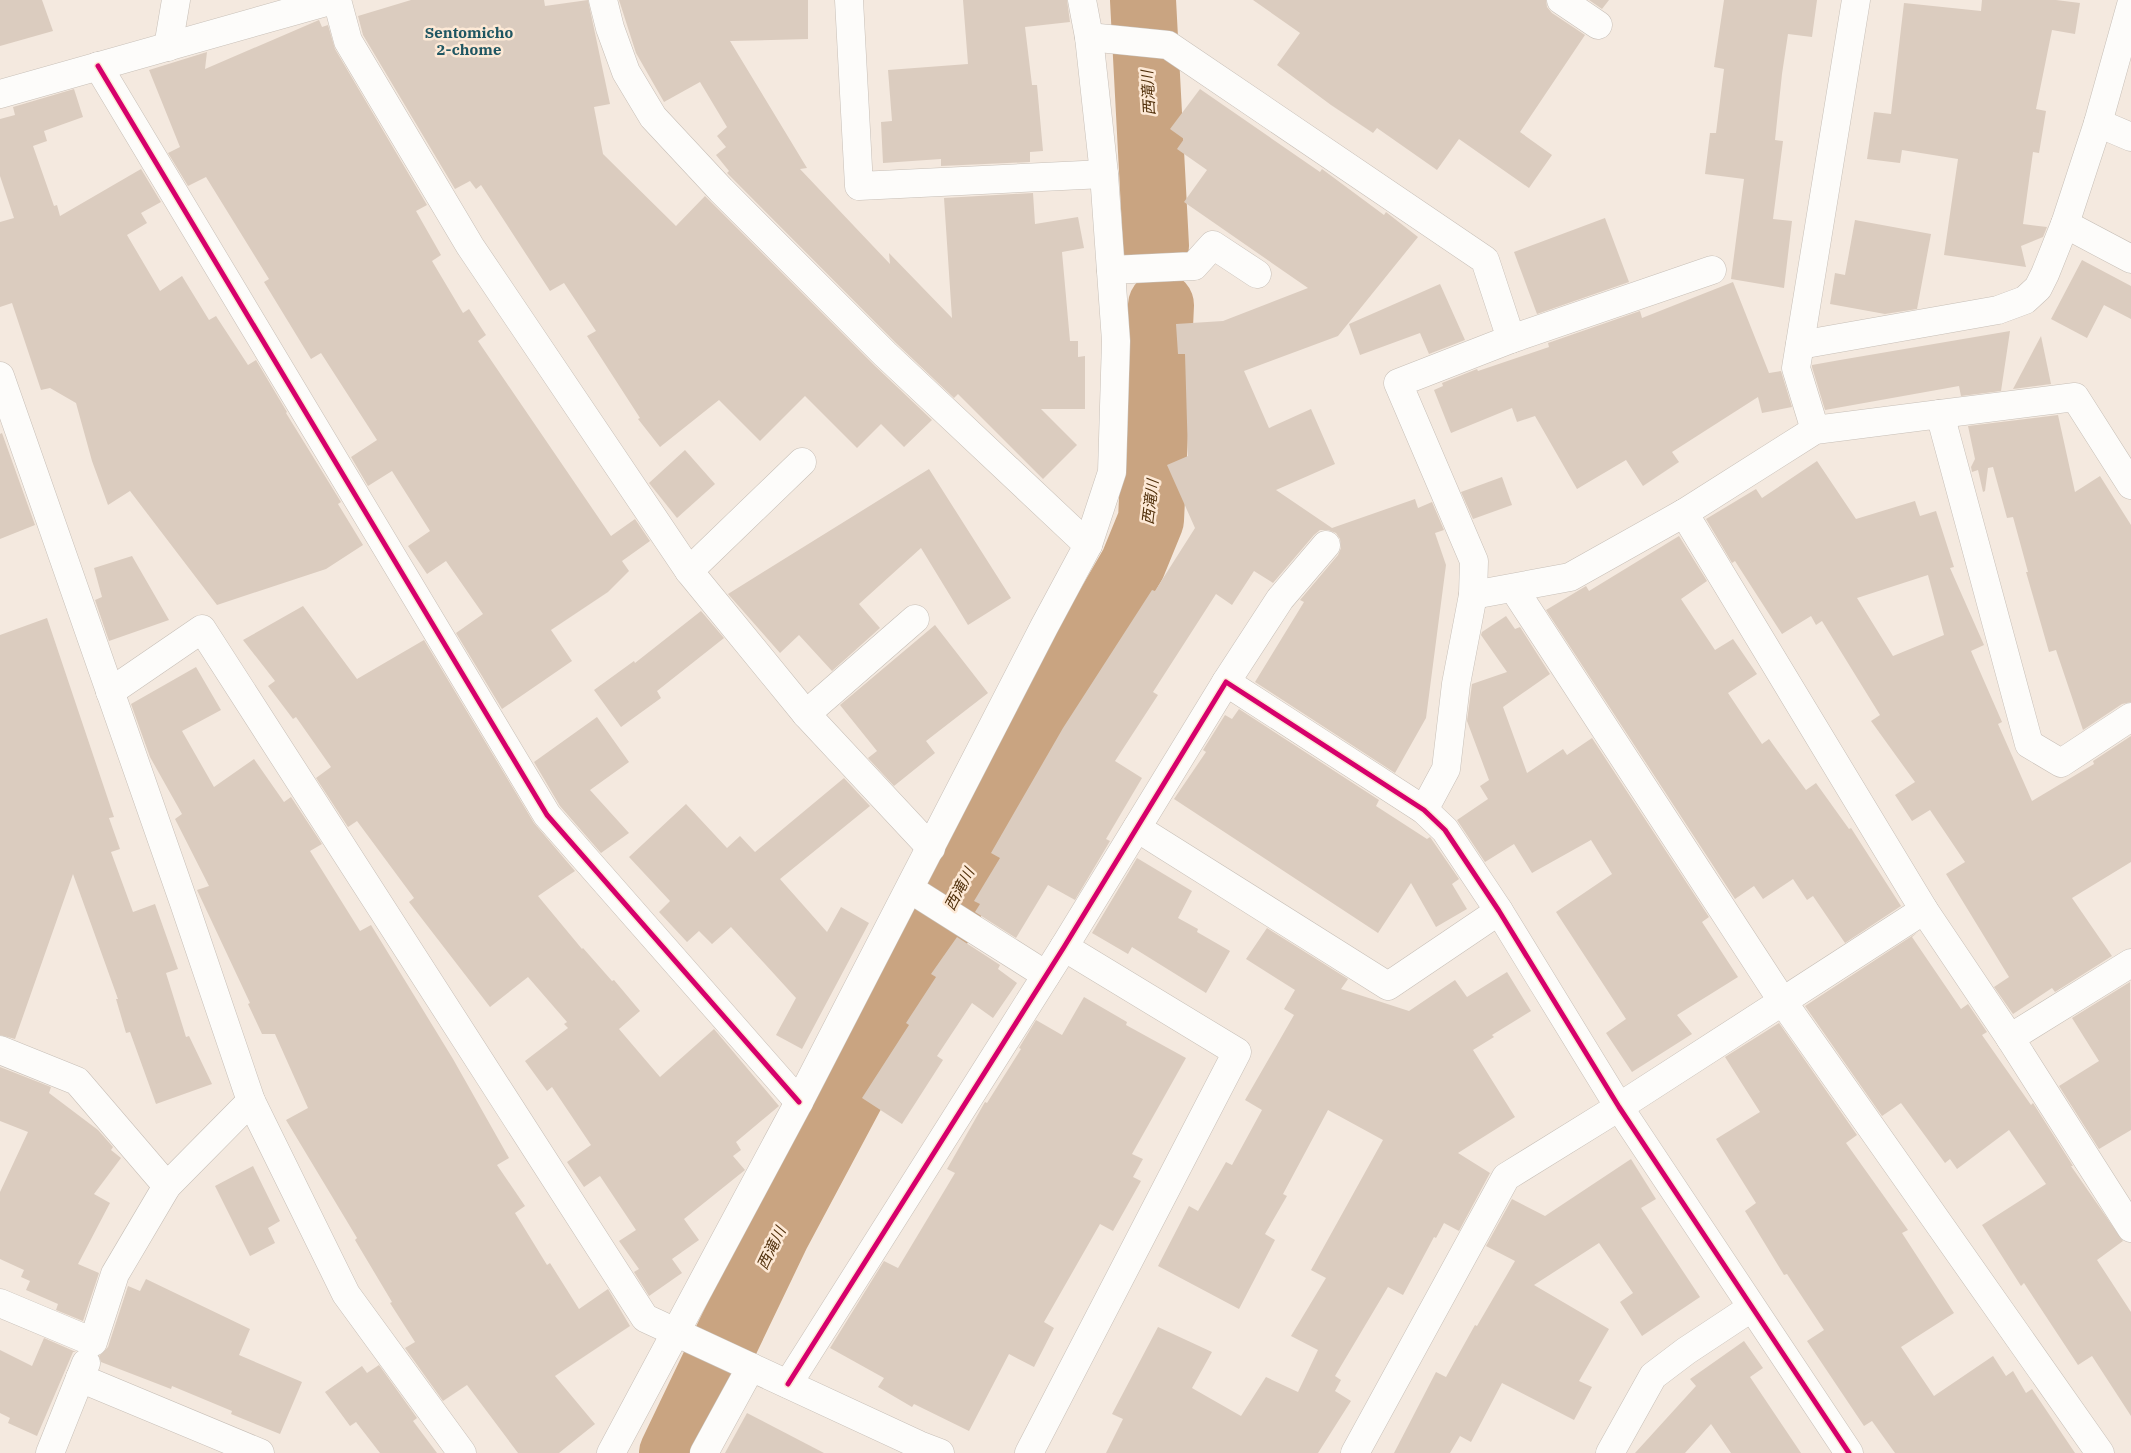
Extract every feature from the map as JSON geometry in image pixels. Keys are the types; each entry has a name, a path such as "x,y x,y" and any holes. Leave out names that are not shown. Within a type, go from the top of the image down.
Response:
{"street":[{"path":"168,47 176,0"},
{"path":"0,94 335,0 348,41 470,246 689,570 806,714 931,848"},
{"path":"604,0 610,28 626,72 653,117 721,190 886,354 1088,546"},
{"path":"849,0 859,186 1104,174"},
{"path":"611,1453 675,1330 799,1102 921,896 931,848 1044,627 1088,546 1112,472 1116,341 1104,174 1089,37 1082,0"},
{"path":"1561,0 1598,25"},
{"path":"1815,430 1796,368 1856,0"},
{"path":"1800,344 1998,310 2025,300 2038,288 2065,224 2098,122 2131,6"},
{"path":"1089,37 1168,45 1485,260 1512,339"},
{"path":"98,66 547,815 799,1102"},
{"path":"2098,122 2131,137"},
{"path":"2065,224 2131,259"},
{"path":"1111,270 1194,266 1212,245 1257,274"},
{"path":"1424,810 1446,769 1456,684 1473,595 1474,561 1398,383 1512,339 1712,270"},
{"path":"0,376 251,1101 346,1294 462,1453"},
{"path":"1473,595 1570,578 1684,513 1815,430 2075,397 2131,485"},
{"path":"1940,414 2029,744 2061,763 2131,717"},
{"path":"689,570 802,462"},
{"path":"1684,513 1924,910 2010,1038 2131,1228"},
{"path":"788,1384 1064,947 1226,682 1280,599 1326,545"},
{"path":"1514,589 1782,1002 2100,1453"},
{"path":"806,714 915,619"},
{"path":"110,692 202,629 645,1318 675,1330 925,1450"},
{"path":"1226,682 1424,810 1445,830 1499,910 1619,1107 1849,1453"},
{"path":"1137,828 1388,986 1499,910"},
{"path":"921,896 1046,975"},
{"path":"1355,1453 1506,1177 1619,1107 1924,910"},
{"path":"1029,1453 1237,1052 1064,947"},
{"path":"2010,1038 2131,963"},
{"path":"0,1050 77,1081 167,1186"},
{"path":"50,1453 80,1378 115,1274 167,1186 251,1101"},
{"path":"0,1303 93,1342"},
{"path":"1610,1453 1653,1376 1686,1351 1751,1308"},
{"path":"704,1453 742,1363"},
{"path":"80,1378 260,1453"}],"building":[{"path":"0,0 42,0 53,31 0,46"},
{"path":"411,0 544,0 545,6 588,0 610,104 594,107 603,154 676,226 705,196 874,365 932,420 904,447 881,424 857,448 805,396 760,441 719,400 660,447 638,419 640,418 587,336 596,331 564,283 550,291 481,185 476,189 470,181 455,189 363,35 358,16"},
{"path":"619,0 808,0 808,39 730,41 807,168 800,169 890,264 889,253 952,318 944,198 1033,193 1035,224 1078,217 1084,248 1062,252 1070,341 1078,341 1078,357 1085,356 1085,409 1041,409 1077,445 1043,479 958,394 954,398 896,343 727,173 729,171 716,155 726,147 717,136 727,127 700,82 664,102 636,53"},
{"path":"963,0 1067,0 1070,22 1025,27 1032,85 1037,85 1043,151 1030,152 1030,162 941,166 941,159 883,163 881,122 892,121 888,70 968,64"},
{"path":"1253,0 1546,0 1547,7 1552,13 1585,35 1520,132 1552,155 1529,188 1459,139 1437,170 1377,128 1373,133 1277,65 1300,33"},
{"path":"1589,0 1609,0 1602,9"},
{"path":"1724,0 1817,0 1812,37 1788,34 1782,74 1775,140 1783,141 1773,219 1792,221 1784,288 1731,279 1744,179 1705,174 1710,133 1716,133 1724,69 1714,67"},
{"path":"1982,0 2056,0 2080,3 2075,34 2052,30 2036,109 2046,111 2039,153 2033,152 2023,224 2047,227 2043,237 2021,246 2026,267 1944,255 1958,159 1902,150 1900,163 1867,159 1874,112 1891,114 1904,3 1981,11"},
{"path":"319,20 322,27 328,25 335,49 427,205 416,211 441,255 432,261 463,313 469,309 486,335 478,341 611,536 635,519 650,541 622,561 629,571 608,592 551,630 572,661 502,709 456,633 483,614 446,561 427,574 408,546 430,531 392,471 368,486 351,457 377,440 321,353 311,359 264,282 269,279 206,177 188,186 168,153 180,147 149,70 207,52 205,69"},
{"path":"74,89 83,117 44,131 47,141 33,146 54,206 57,205 60,216 141,169 161,202 141,213 147,223 127,235 160,291 182,276 209,320 216,316 248,365 256,360 341,502 338,504 363,545 326,569 217,605 130,491 108,505 92,461 76,403 50,388 41,390 12,303 0,307 0,222 14,218 0,176 0,119 15,115 13,107"},
{"path":"1200,89 1320,172 1322,169 1384,215 1386,212 1418,237 1338,336 1244,371 1269,428 1311,409 1335,464 1276,490 1332,528 1415,499 1418,508 1432,502 1444,530 1435,533 1446,565 1426,718 1395,773 1255,682 1304,602 1300,600 1338,555 1341,548 1340,539 1336,533 1320,530 1273,583 1254,571 1232,605 1216,594 1153,692 1158,695 1115,761 1142,778 1106,839 1110,841 1075,900 1048,885 1016,938 975,912 980,904 974,901 1000,858 991,853 1063,728 1152,590 1155,591 1195,528 1167,465 1188,456 1185,354 1178,354 1176,324 1223,321 1308,288 1184,202 1207,170 1177,149 1184,139 1170,129"},
{"path":"1605,218 1629,282 1537,314 1514,252"},
{"path":"1855,220 1931,234 1917,309 1885,314 1830,304 1835,273 1845,275"},
{"path":"2082,260 2131,286 2131,319 2104,305 2087,338 2051,319"},
{"path":"1733,282 1769,373 1781,371 1792,407 1762,413 1758,397 1672,452 1679,462 1643,486 1626,460 1577,489 1535,416 1517,422 1512,408 1451,433 1434,390 1443,386 1442,383 1477,369 1478,371 1549,347 1548,343 1640,311 1642,318"},
{"path":"1440,284 1465,340 1429,354 1420,333 1360,355 1349,324"},
{"path":"2010,331 2001,391 1961,396 1959,386 1825,410 1812,367 1812,365"},
{"path":"2041,336 2051,384 2013,389"},
{"path":"2058,415 2075,492 2100,476 2131,525 2131,702 2122,704 2083,730 2056,650 2049,652 2026,572 2028,572 2013,517 2007,518 1993,467 1988,468 1985,491 1983,492 1978,470 1972,472 1971,467 1975,459 1968,426"},
{"path":"2,433 35,525 0,539 0,434"},
{"path":"685,450 715,484 677,518 649,483"},
{"path":"1817,461 1856,519 1915,501 1920,516 1936,511 1954,567 1950,568 1984,645 1971,651 2002,722 1998,724 2032,801 2094,764 2093,761 2131,736 2131,862 2072,898 2112,956 2055,992 2052,988 2013,1014 1994,987 2009,977 1946,874 1965,862 1930,810 1912,821 1895,795 1915,782 1871,721 1880,715 1822,621 1816,625 1811,616 1782,634 1735,561 1732,563 1706,519 1756,489 1762,498","holes":["1928,575 1944,635 1893,656 1857,598"]},
{"path":"929,469 1011,598 968,625 921,548 859,604 880,628 832,671 799,635 780,653 728,594"},
{"path":"1502,477 1512,505 1473,519 1461,492"},
{"path":"1679,536 1707,581 1681,599 1715,650 1733,639 1757,674 1728,693 1762,744 1769,739 1806,790 1816,783 1849,829 1851,828 1901,906 1845,943 1813,896 1807,900 1793,879 1763,899 1754,886 1735,899 1546,610 1586,586 1589,591"},
{"path":"132,556 169,620 109,641 95,600 102,597 94,568"},
{"path":"303,606 357,679 424,640 534,823 575,871 538,896 582,949 612,981 614,980 640,1011 619,1029 660,1077 714,1029 779,1106 736,1142 741,1150 733,1156 745,1170 684,1219 699,1240 672,1259 682,1273 649,1296 634,1272 639,1269 619,1241 636,1230 600,1176 584,1187 567,1162 591,1145 552,1087 547,1091 525,1061 568,1028 564,1024 567,1022 528,977 490,1007 409,902 414,898 357,821 348,827 316,778 331,767 296,717 293,719 268,686 275,681 243,640"},
{"path":"701,611 724,638 657,691 661,698 621,727 594,690 634,661 635,663"},
{"path":"1506,616 1515,629 1520,627 1550,674 1503,707 1527,773 1563,749 1567,755 1592,738 1709,917 1702,922 1738,977 1677,1015 1692,1034 1632,1072 1606,1033 1626,1019 1556,912 1612,874 1591,840 1532,873 1514,844 1485,862 1457,820 1488,799 1480,786 1489,780 1467,721 1472,684 1507,672 1481,635 1482,632"},
{"path":"47,618 114,817 109,818 120,849 111,852 133,912 155,904 178,969 166,973 186,1037 189,1036 212,1084 156,1104 130,1032 126,1033 116,999 118,999 73,874 15,1039 0,1035 0,635"},
{"path":"935,625 988,693 926,741 935,753 894,786 868,758 877,751 840,705"},
{"path":"196,667 221,710 182,731 214,787 254,759 284,802 291,797 322,844 310,851 360,931 371,925 453,1059 509,1158 497,1165 525,1206 515,1213 547,1265 550,1263 579,1309 608,1289 630,1326 555,1376 595,1424 559,1453 518,1453 467,1385 443,1401 405,1348 415,1342 390,1303 392,1302 355,1240 357,1238 286,1120 308,1108 275,1034 262,1034 248,1004 250,1003 197,890 209,886 175,819 182,814 150,757 131,704"},
{"path":"1239,709 1379,800 1376,806 1427,839 1430,837 1459,879 1452,884 1467,909 1436,927 1411,883 1378,933 1174,799 1206,752 1203,750 1225,715 1232,719"},
{"path":"597,717 629,762 590,790 629,833 601,853 560,806 534,762"},
{"path":"844,778 870,806 780,879 827,932 841,907 869,923 802,1049 776,1035 796,998 731,927 712,944 699,931 687,942 659,912 670,901 629,857 686,804 727,848 740,836 755,852"},
{"path":"1137,858 1192,891 1178,918 1198,929 1197,932 1230,951 1206,993 1132,947 1128,954 1092,933"},
{"path":"1267,928 1348,979 1341,989 1409,1011 1455,980 1467,997 1507,972 1531,1011 1492,1035 1494,1037 1473,1050 1515,1117 1458,1153 1490,1173 1459,1231 1444,1223 1436,1238 1434,1237 1403,1295 1388,1287 1335,1376 1341,1380 1335,1391 1351,1401 1318,1453 1106,1453 1123,1419 1112,1414 1158,1327 1212,1352 1192,1388 1241,1416 1266,1377 1298,1392 1318,1350 1291,1336 1326,1278 1311,1270 1383,1140 1328,1110 1283,1194 1287,1196 1265,1234 1275,1240 1239,1309 1158,1266 1189,1206 1198,1211 1226,1162 1232,1165 1262,1110 1245,1100 1294,1015 1284,1009 1295,990 1246,959"},
{"path":"1918,932 1912,937 1961,1009 1968,1004 1987,1032 1982,1035 2031,1105 2033,1103 2073,1166 2071,1166 2123,1241 2097,1260 2131,1312 2131,1416 2092,1356 2078,1365 2024,1283 2021,1286 1982,1225 2046,1184 2009,1130 1957,1169 1950,1159 1945,1163 1901,1103 1882,1116 1805,1006"},
{"path":"957,937 1000,965 998,969 1017,983 993,1018 972,1003 937,1056 943,1060 902,1124 862,1098 909,1025 906,1023 936,977 931,974"},
{"path":"2130,982 2131,1130 2099,1149 2059,1086 2099,1061 2072,1018"},
{"path":"1084,997 1127,1022 1126,1025 1186,1058 1132,1154 1143,1159 1133,1177 1141,1181 1113,1231 1100,1224 1044,1322 1054,1328 1034,1367 1009,1354 969,1431 914,1404 912,1407 878,1387 884,1378 830,1348 884,1261 898,1268 955,1173 947,1169 985,1102 987,1103 1021,1049 1019,1048 1036,1020 1062,1035"},
{"path":"1779,1023 1857,1135 1846,1143 1908,1230 1902,1233 1954,1313 1901,1347 1934,1396 1993,1356 2006,1376 2013,1371 2026,1393 2032,1389 2075,1453 1895,1453 1872,1421 1864,1426 1807,1341 1824,1330 1787,1274 1784,1275 1745,1211 1756,1203 1716,1139 1760,1112 1725,1057"},
{"path":"0,1067 51,1087 49,1093 98,1130 113,1147 111,1150 121,1158 94,1194 110,1203 78,1264 99,1273 83,1321 56,1310 58,1304 26,1290 30,1281 21,1277 24,1270 0,1259 0,1192 28,1132 0,1121"},
{"path":"1631,1159 1656,1199 1641,1208 1700,1297 1642,1336 1620,1302 1633,1293 1599,1243 1534,1285 1609,1329 1579,1381 1592,1387 1574,1420 1502,1383 1471,1442 1460,1436 1450,1453 1394,1453 1436,1372 1446,1377 1475,1325 1477,1326 1515,1261 1486,1246 1512,1199 1545,1216"},
{"path":"253,1166 280,1221 268,1228 275,1243 250,1256 215,1186"},
{"path":"146,1279 250,1329 239,1355 302,1382 280,1434 231,1414 232,1411 172,1386 171,1389 101,1362 99,1356 108,1347 128,1286 140,1291"},
{"path":"44,1338 76,1352 73,1352 37,1436 8,1423 10,1418 0,1413 0,1350 32,1366"},
{"path":"1744,1341 1763,1368 1750,1377 1801,1453 1731,1453 1711,1424 1685,1453 1635,1453 1696,1386 1690,1379"},
{"path":"379,1365 417,1418 413,1421 437,1453 380,1453 356,1422 350,1426 325,1392 362,1366 367,1373"},
{"path":"747,1413 824,1453 725,1453"}],"waterway":[{"name":"西滝川","path":"1143,0 1156,246"},
{"name":"西滝川","path":"672,1453 777,1234 1018,776 1041,723 1133,564 1151,520 1161,305"}],"cycle path":[{"path":"98,66 547,815 799,1102"},
{"path":"788,1384 1064,947 1226,682 1424,810 1445,830 1499,911 1619,1107 1849,1453"}],"district":[{"name":"Sentomicho 2-chome","path":"469,40"}]}
